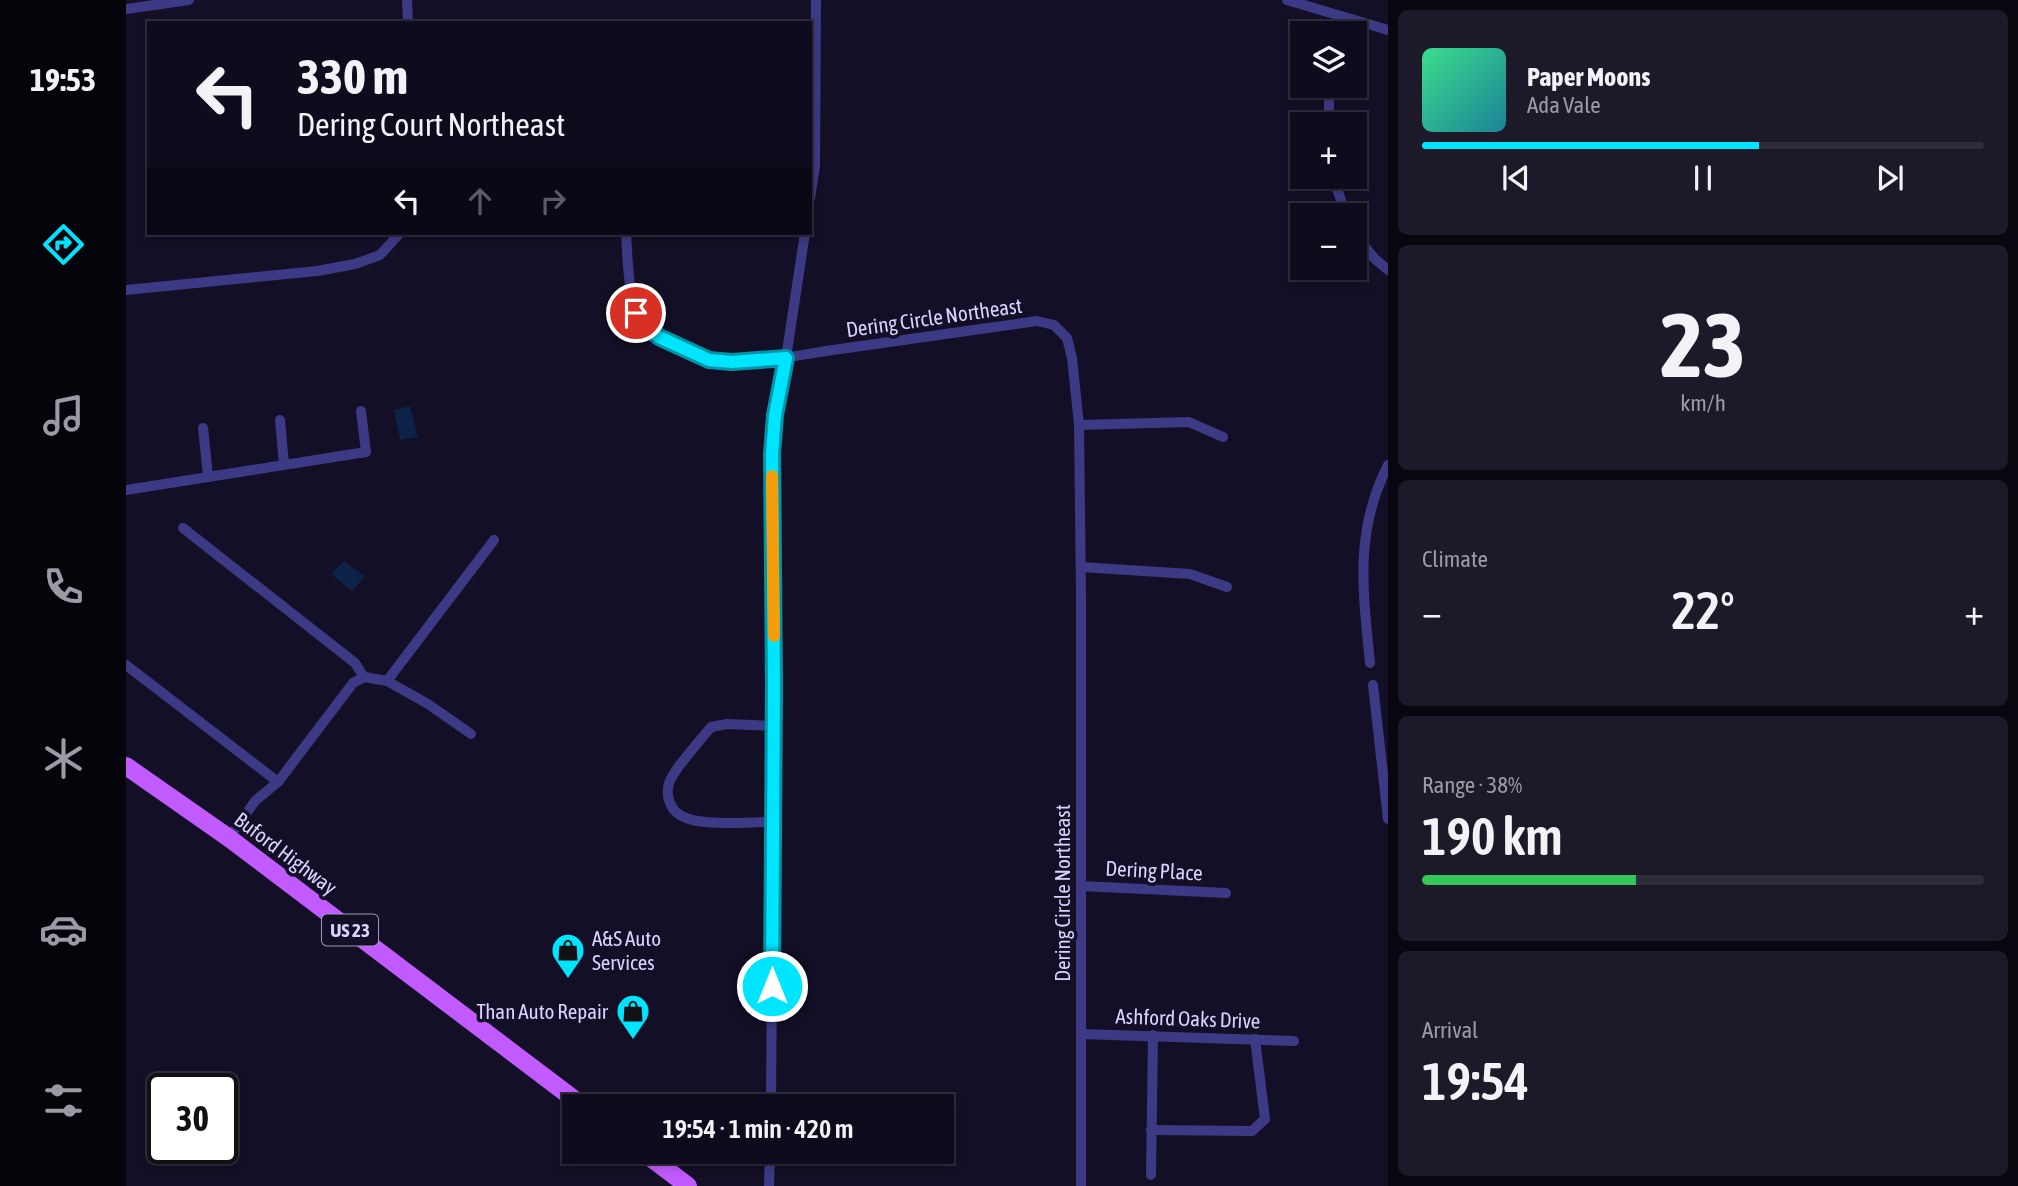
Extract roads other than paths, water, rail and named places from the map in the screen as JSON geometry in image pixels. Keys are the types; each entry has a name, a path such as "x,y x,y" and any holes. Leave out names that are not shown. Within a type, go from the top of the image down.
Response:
{"main road":[{"name":"Buford Highway","path":"126,766 229,838 567,1094"},
{"path":"659,1164 688,1186"}],"street":[{"path":"126,9 189,0"},
{"path":"407,0 408,21"},
{"path":"812,185 815,166 816,0"},
{"path":"1287,0 1388,30"},
{"path":"1344,21 1345,17"},
{"path":"126,290 317,271 355,264 380,255 398,235"},
{"name":"Dering Circle Northeast","path":"626,235 636,313 645,326 659,337 709,360 732,362 786,358 1037,321 1046,322 1061,330 1067,338 1072,358 1079,425 1081,1186"},
{"path":"771,1094 772,454 775,415 805,235"},
{"path":"1367,249 1388,270"},
{"path":"126,490 366,452 360,411"},
{"path":"279,420 284,464"},
{"path":"1079,425 1189,422 1223,437"},
{"path":"202,428 208,477"},
{"path":"1370,663 1363,569 1365,529 1379,482 1388,465"},
{"path":"183,528 355,663 364,677"},
{"path":"387,681 494,540"},
{"path":"1081,567 1191,574 1227,587"},
{"path":"126,665 278,782"},
{"path":"229,838 255,801 278,782 353,683 364,677 387,681 428,704 471,734"},
{"path":"1373,685 1388,819"},
{"path":"772,822 705,822 683,818 672,808 668,798 669,784 675,772 711,727 727,724 773,726"},
{"name":"Dering Place","path":"1081,886 1226,893"},
{"name":"Ashford Oaks Drive","path":"1081,1034 1294,1041"},
{"path":"1151,1175 1153,1035"},
{"path":"1151,1130 1252,1131 1265,1119 1255,1039"},
{"path":"769,1164 769,1186"}],"water":[{"path":"410,406 418,437 400,440 394,410"},
{"path":"344,561 365,576 352,591 331,574"}],"place":[{"name":"A&S Auto Services","path":"568,980"},
{"name":"Than Auto Repair","path":"633,1041"}]}
